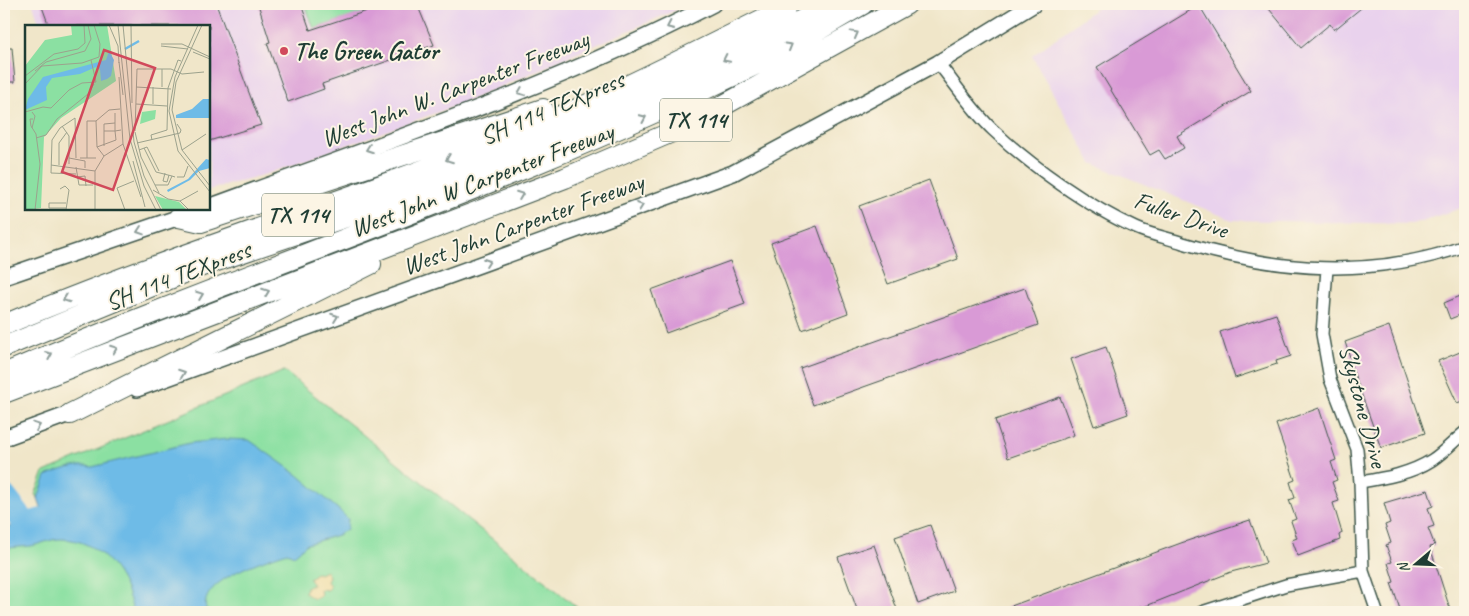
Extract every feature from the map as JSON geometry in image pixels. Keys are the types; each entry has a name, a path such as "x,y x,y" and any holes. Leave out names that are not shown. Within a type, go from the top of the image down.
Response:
{"highway":[{"name":"West John W Carpenter Freeway","path":"4,325 66,299 428,168 592,102 790,4"},
{"name":"SH 114 TEXpress","path":"4,348 196,268 393,201 584,126 751,47 832,4"},
{"name":"SH 114 TEXpress","path":"4,374 207,292 507,177 592,141 759,63 863,4"},
{"name":"West John W Carpenter Freeway","path":"4,393 565,178 686,126 907,4"},
{"path":"179,217 201,222 562,102 592,102"},
{"path":"70,414 474,213"}],"main road":[{"name":"West John W. Carpenter Freeway","path":"210,206 460,117 627,46 713,4"},
{"name":"West John Carpenter Freeway","path":"4,438 733,173 938,63 1034,4"},
{"path":"4,277 200,210"}],"street":[{"name":"Fuller Drive","path":"938,63 992,129 1028,159 1067,189 1137,228 1222,254 1327,269 1375,267 1402,263 1430,258 1465,246"},
{"name":"Skystone Drive","path":"1327,269 1322,334 1330,379 1357,449 1363,571 1377,612"},
{"path":"1360,482 1394,476 1431,461 1465,432"},
{"path":"1202,612 1286,586 1363,571"}],"shaded area":[{"path":"33,4 690,4 463,103 270,173 210,190 210,25 40,25"},
{"path":"1102,4 1465,4 1465,207 1412,224 1232,220 1092,163 1032,56"}],"green space":[{"path":"305,4 390,4 314,29"},
{"path":"284,371 583,612 4,612 4,528 27,523 41,515 43,510 42,503 35,495 44,472"}],"sand":[{"path":"326,571 329,576 327,582 330,585 328,590 320,589 321,596 314,599 305,593 306,587 313,585 309,579 316,573 320,574"}],"water":[{"path":"227,439 249,440 298,475 348,519 347,529 338,535 307,544 294,555 287,552 234,573 211,591 206,601 207,612 133,612 130,599 118,573 100,553 88,545 57,539 31,546 4,549 4,528 31,523 37,520 42,510 38,498 46,476 63,469 80,466 92,467 190,443"}],"building":[{"path":"41,4 216,4 261,125 210,141 210,25 49,25"},
{"path":"258,4 301,4 310,30 388,4 417,4 434,45 322,84 324,89 288,102 267,43 270,42"},
{"path":"1265,4 1366,4 1334,30 1330,24 1301,48"},
{"path":"1199,5 1251,91 1177,136 1184,148 1165,159 1159,150 1150,155 1097,67"},
{"path":"4,48 12,48 15,82 4,82"},
{"path":"929,180 958,259 888,284 859,206"},
{"path":"817,226 848,313 802,330 771,243"},
{"path":"730,261 745,304 666,333 651,290"},
{"path":"1025,288 1038,325 813,405 800,368"},
{"path":"1465,294 1465,313 1450,319 1444,303"},
{"path":"1276,314 1291,356 1276,361 1277,364 1235,378 1220,332"},
{"path":"1389,326 1425,433 1381,448 1349,360 1351,360 1345,342"},
{"path":"1106,347 1128,414 1094,426 1071,359"},
{"path":"1465,350 1465,400 1457,403 1438,361"},
{"path":"1060,397 1074,435 1008,458 995,420"},
{"path":"1319,408 1336,460 1331,462 1337,480 1332,482 1339,501 1333,503 1342,533 1339,535 1340,540 1298,556 1292,540 1297,538 1291,521 1296,519 1289,500 1295,498 1290,482 1295,480 1276,424"},
{"path":"1428,490 1433,506 1428,508 1434,526 1428,528 1435,546 1430,547 1451,612 1401,612 1391,583 1394,582 1388,563 1392,562 1386,545 1391,543 1385,525 1390,523 1384,503"},
{"path":"1250,520 1266,563 1231,572 1141,608 1141,606 1122,612 995,612 1181,543"},
{"path":"930,525 954,591 918,604 895,537"},
{"path":"874,545 898,612 858,612 838,557"}],"waterway":[{"path":"4,497 26,525 65,514"}],"place":[{"name":"The Green Gator","path":"284,51"}]}
